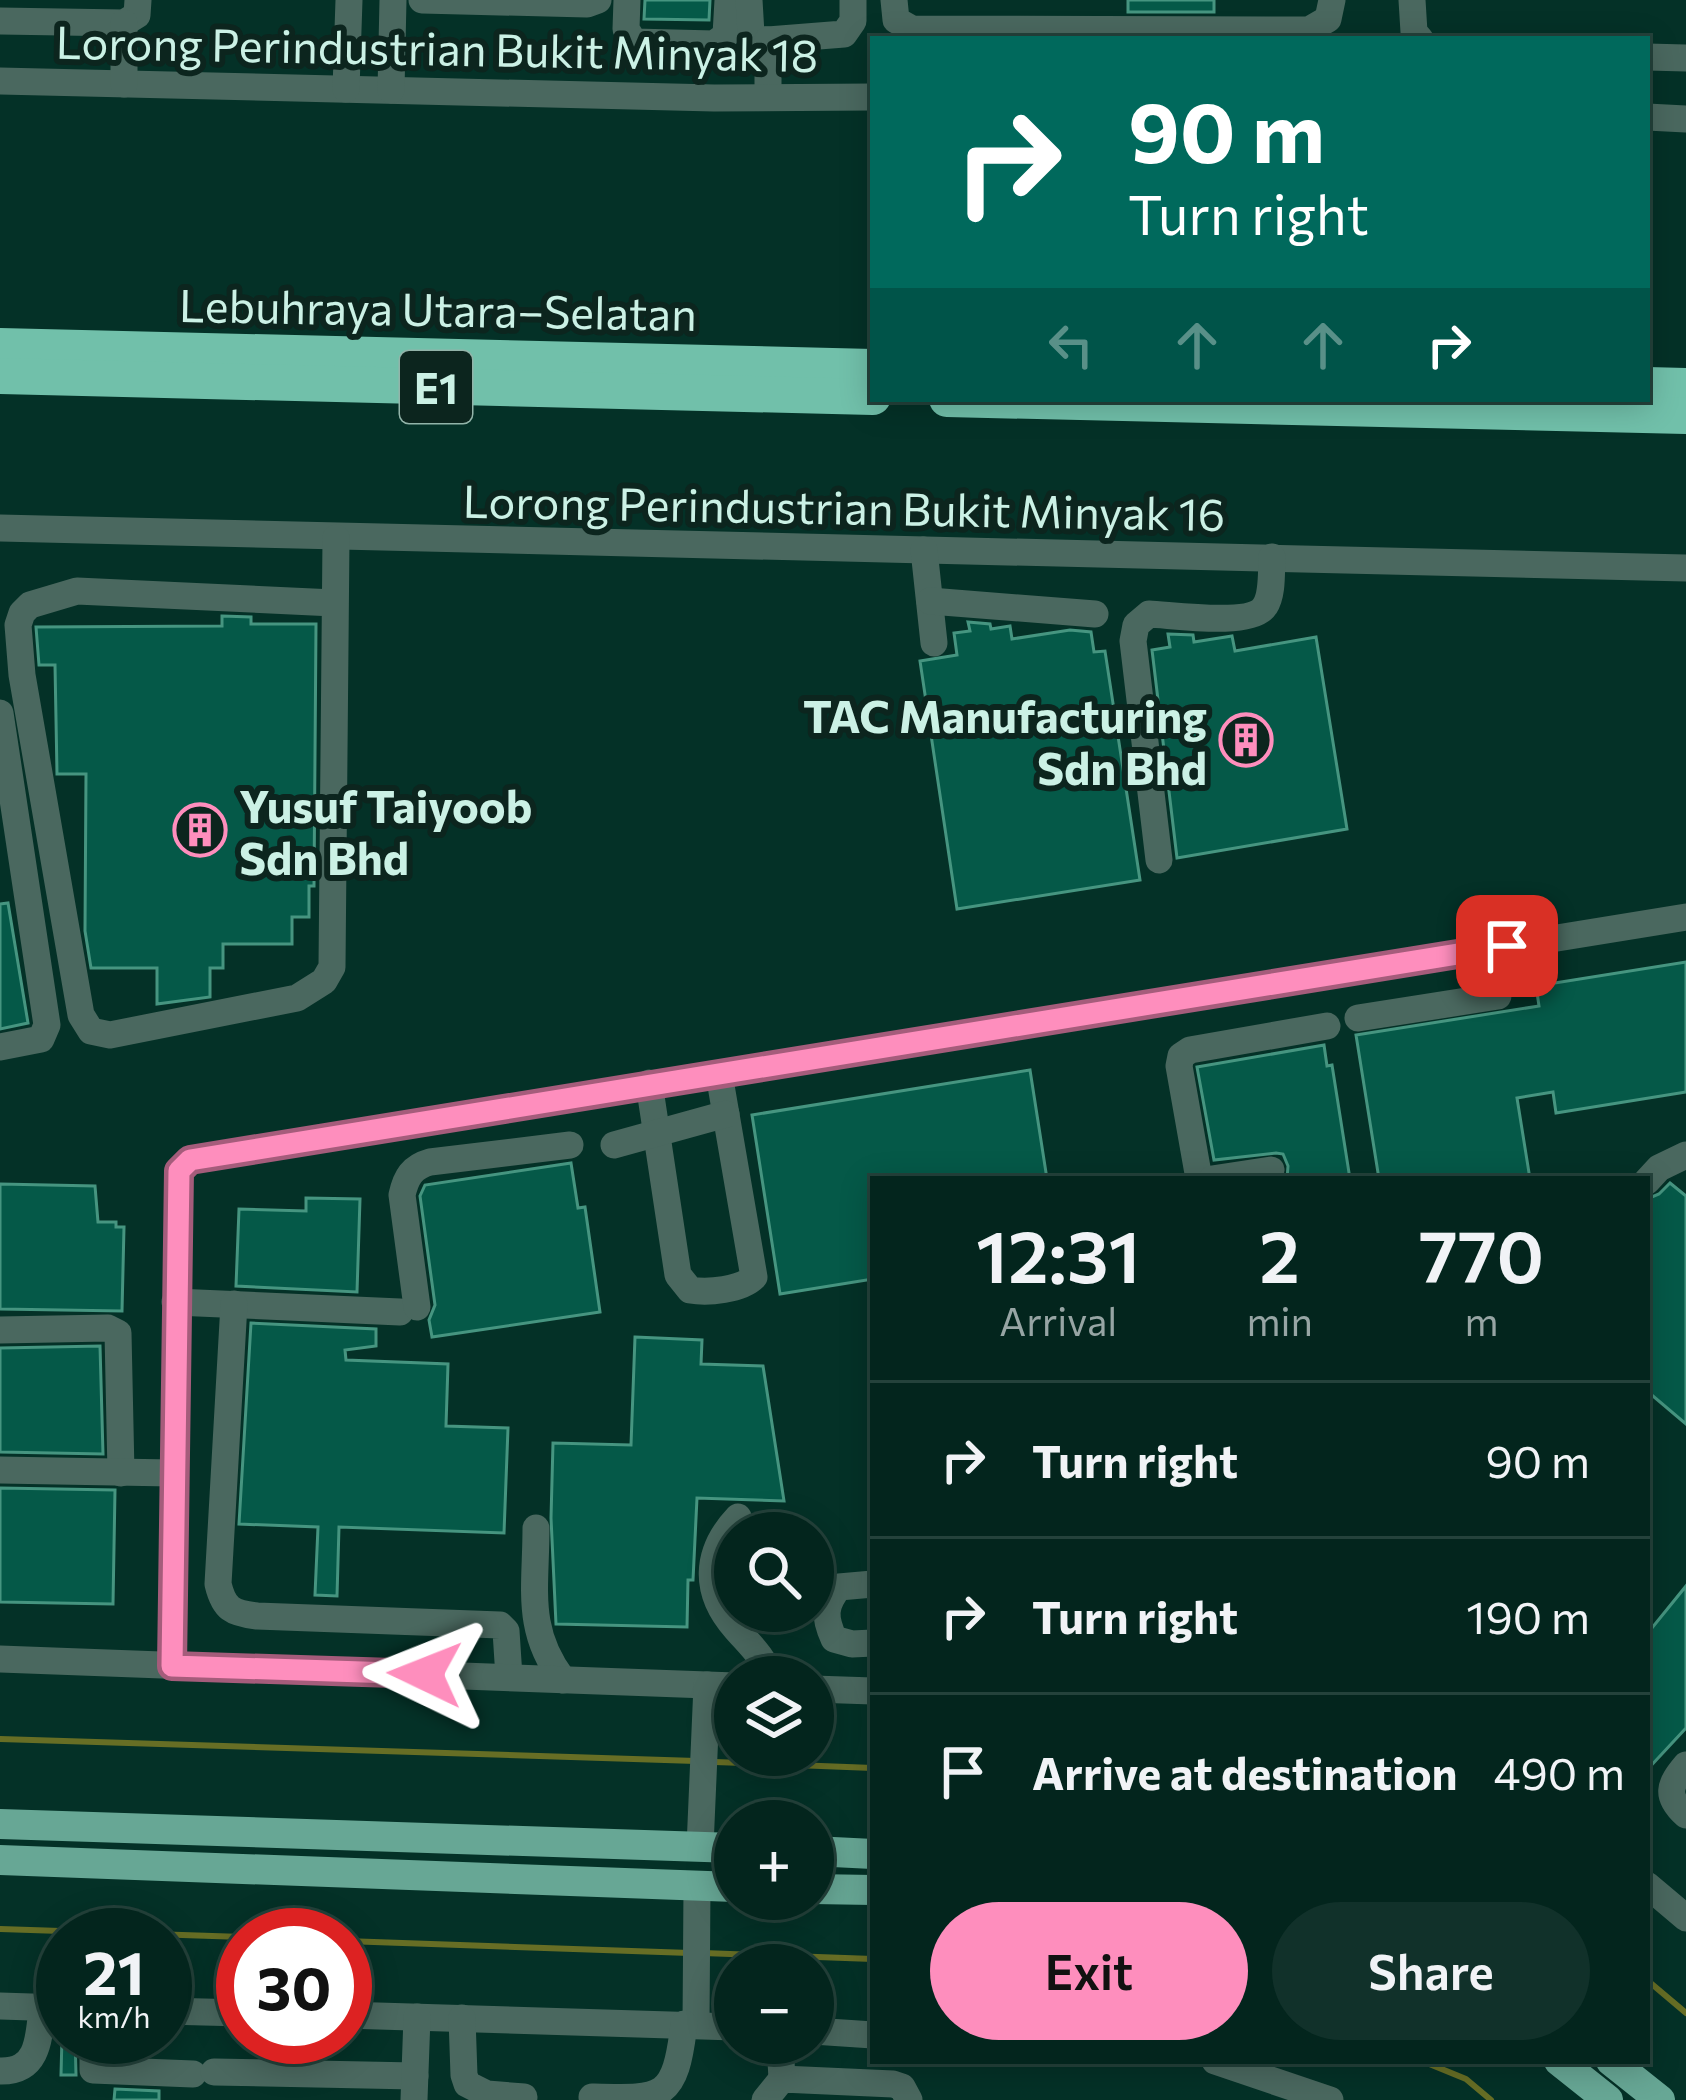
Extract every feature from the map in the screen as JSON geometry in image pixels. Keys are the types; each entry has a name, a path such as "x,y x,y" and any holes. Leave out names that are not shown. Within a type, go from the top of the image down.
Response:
{"highway":[{"name":"Lebuhraya Utara–Selatan","path":"0,346 870,367"},
{"name":"Lebuhraya Utara–Selatan","path":"0,376 870,397"},
{"path":"1650,386 1686,386"},
{"path":"1077,402 1686,416"}],"main road":[{"path":"0,1824 700,1837 714,1841"},
{"path":"834,1852 870,1853"},
{"path":"0,1860 697,1897 714,1893"},
{"path":"834,1889 870,1890"},
{"path":"1563,2064 1608,2100"},
{"path":"1615,2064 1660,2100"}],"street":[{"path":"346,89 349,0"},
{"path":"391,90 394,0"},
{"path":"422,0 587,4 598,0"},
{"path":"627,0 626,29 634,42 714,44 726,35 728,0"},
{"path":"749,0 751,34 757,40 844,34 853,21 854,0"},
{"path":"895,0 896,20 912,29 1152,34 1309,30 1328,19 1332,0"},
{"path":"1412,0 1417,36"},
{"path":"0,21 131,12 124,84"},
{"path":"767,40 768,96"},
{"path":"714,44 714,98"},
{"path":"1650,57 1686,58"},
{"name":"Lorong Perindustrian Bukit Minyak 18","path":"0,81 714,98 870,97"},
{"path":"1650,117 1686,118"},
{"name":"Lorong Perindustrian Bukit Minyak 16","path":"0,528 1686,568"},
{"path":"334,603 77,592 30,605 22,614 18,625 22,675 81,1015 91,1031 110,1035 297,998 324,981 335,951 336,538"},
{"path":"924,550 934,643"},
{"path":"1160,860 1133,640 1136,625 1149,614 1246,618 1262,612 1268,601 1272,557"},
{"path":"930,601 1096,614"},
{"path":"0,713 47,1025 41,1039 0,1047"},
{"path":"172,1666 179,1171 190,1160 1686,917"},
{"path":"1418,960 1426,1007"},
{"path":"1197,1176 1181,1056 1319,1027 1304,977"},
{"path":"1358,1018 1498,996"},
{"path":"649,1083 682,1283 701,1292 747,1284 755,1267 719,1074"},
{"path":"614,1145 726,1114"},
{"path":"404,1126 418,1165"},
{"path":"175,1302 408,1310 402,1195 406,1178 418,1165 570,1145"},
{"path":"1650,1178 1686,1154"},
{"path":"1231,1176 1270,1170"},
{"path":"234,1304 218,1584 223,1605 234,1613 256,1616 500,1625 506,1631 509,1677"},
{"path":"0,1330 108,1328 118,1333 121,1473"},
{"path":"0,1470 172,1473"},
{"path":"536,1528 538,1635 545,1656 563,1680"},
{"path":"714,1550 710,1575 714,1590"},
{"path":"870,1583 839,1587 827,1602 825,1619 833,1639 870,1643"},
{"path":"741,1632 761,1656"},
{"path":"0,1659 509,1677 714,1692"},
{"path":"834,1690 870,1691"},
{"path":"700,1837 714,1710"},
{"path":"1686,1765 1670,1792 1671,1801 1686,1815"},
{"path":"1650,1888 1686,1918"},
{"path":"592,2097 643,2098 659,2094 674,2079 691,2016 697,1897"},
{"path":"0,2006 36,2007"},
{"path":"372,2016 691,2016 714,2022"},
{"path":"93,2064 93,2070 415,2088 417,2017"},
{"path":"462,2018 467,2084 487,2094 524,2097"},
{"path":"834,2032 870,2035"},
{"path":"0,2071 26,2065 36,2053"},
{"path":"1224,2064 1330,2100"},
{"path":"773,2090 893,2084 902,2087 909,2100"}],"building":[{"path":"645,0 710,0 709,20 644,19"},
{"path":"1128,0 1214,0 1214,12 1128,12"},
{"name":"Yusuf Taiyoob Sdn Bhd","path":"222,616 251,617 251,624 316,624 314,886 309,886 309,917 292,917 292,944 223,944 223,968 210,968 210,997 157,1004 157,968 91,968 85,931 86,774 57,774 55,665 39,665 36,627 222,626"},
{"path":"968,622 990,624 991,629 1010,626 1012,639 1070,630 1091,632 1094,652 1105,651 1140,880 957,909 920,661 957,655 954,633 970,631"},
{"name":"TAC Manufacturing Sdn Bhd","path":"1168,634 1193,635 1194,642 1232,636 1235,651 1316,637 1347,829 1177,858 1152,650 1170,647"},
{"path":"8,903 28,1023 0,1029 0,904"},
{"path":"1686,962 1686,1092 1556,1113 1553,1092 1517,1098 1530,1176 1379,1176 1356,1035 1539,1006 1536,986"},
{"path":"1324,1045 1327,1066 1332,1065 1350,1176 1287,1176 1283,1154 1276,1153 1214,1160 1197,1067"},
{"path":"1030,1070 1047,1176 870,1176 870,1279 780,1294 752,1115"},
{"path":"571,1163 578,1208 585,1207 600,1312 432,1337 429,1320 435,1305 420,1196 425,1185"},
{"path":"1670,1183 1686,1196 1686,1424 1650,1394 1650,1198"},
{"path":"0,1184 95,1186 98,1222 124,1227 122,1311 0,1309"},
{"path":"306,1198 360,1199 357,1292 236,1286 239,1209 306,1211"},
{"path":"251,1323 376,1329 376,1346 345,1350 346,1360 448,1364 446,1426 508,1428 504,1533 339,1527 337,1596 315,1595 318,1527 239,1524"},
{"path":"635,1337 702,1340 701,1364 763,1366 784,1501 697,1498 687,1627 556,1624 553,1443 631,1445"},
{"path":"100,1346 103,1454 0,1452 0,1348"},
{"path":"0,1488 115,1490 113,1604 0,1602"},
{"path":"1686,1586 1686,1728 1650,1767 1650,1630"},
{"path":"61,2064 76,2064 76,2075 61,2075"},
{"path":"115,2089 159,2091 159,2100 114,2100"}],"waterway":[{"path":"0,1739 696,1761"},
{"path":"834,1767 870,1768"},
{"path":"0,1929 216,1936"},
{"path":"372,1942 690,1953"},
{"path":"703,1953 870,1959"},
{"path":"1650,1983 1686,2013"},
{"path":"1429,2064 1466,2079 1491,2100"}],"place":[{"name":"TAC Manufacturing Sdn Bhd","path":"1246,740"},
{"name":"Yusuf Taiyoob Sdn Bhd","path":"200,830"}],"route":[{"path":"425,1674 172,1666 179,1171 190,1160 1507,946"}]}
